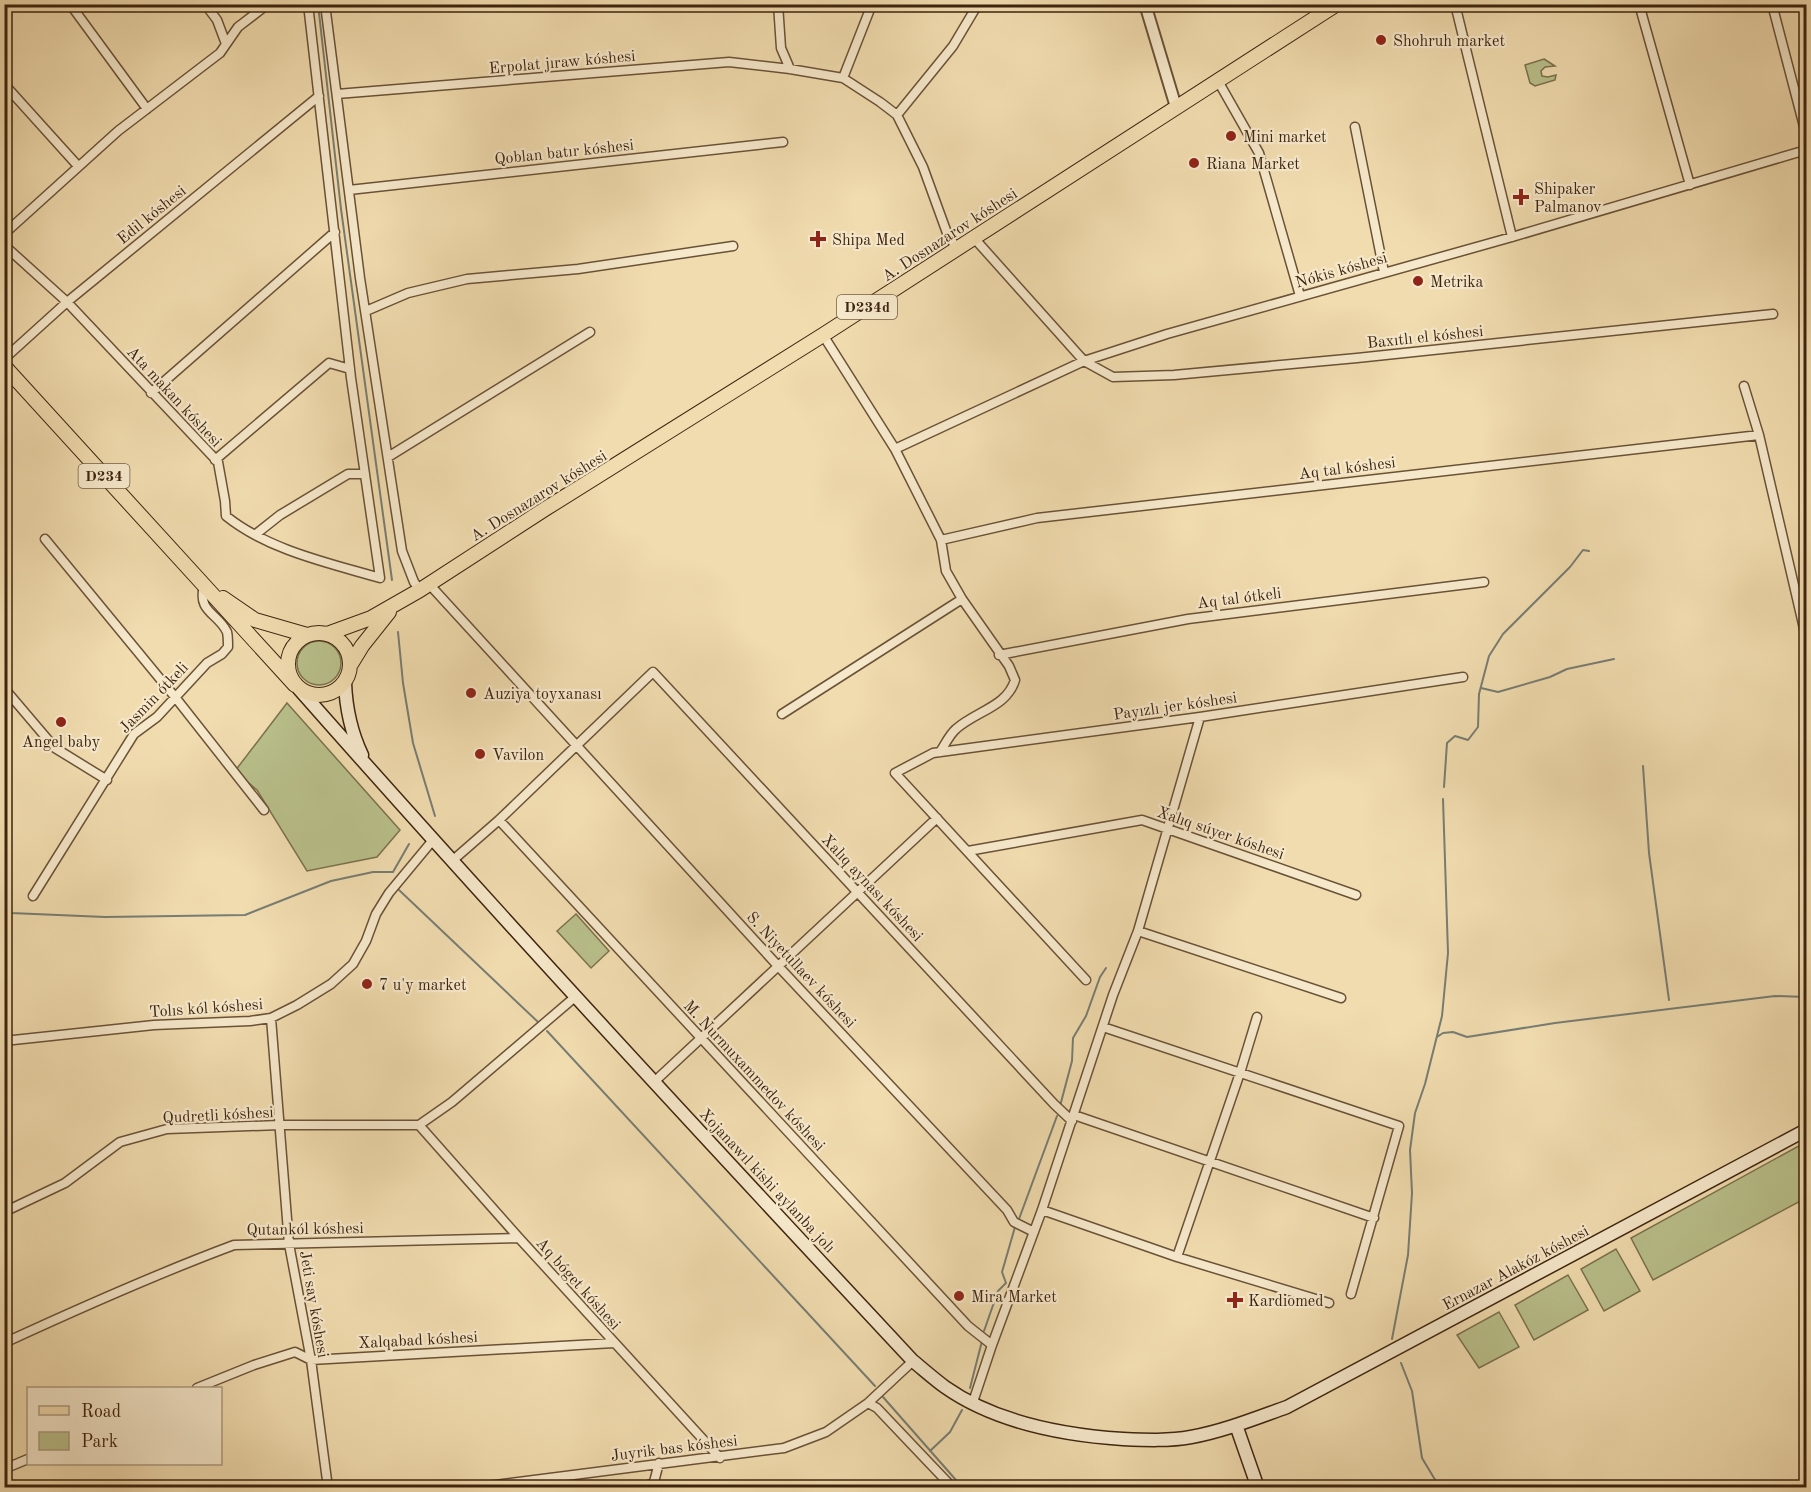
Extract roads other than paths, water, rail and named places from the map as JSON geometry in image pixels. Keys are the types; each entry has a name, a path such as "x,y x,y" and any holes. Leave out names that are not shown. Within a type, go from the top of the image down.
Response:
{"main road":[{"name":"A. Dosnazarov kóshesi","path":"394,606 545,508 823,335 1337,4"},
{"name":"Xojanawıl kishi aylanba jolı","path":"4,366 297,687 575,997 913,1361 946,1388 973,1402 1007,1418 1048,1430 1098,1437 1155,1440 1191,1437 1236,1425"},
{"name":"Xojanawıl kishi aylanba jolı","path":"204,586 255,620 307,635"},
{"name":"D234d","path":"327,634 345,629 394,606"},
{"name":"D234d","path":"351,664 374,629 394,606"},
{"path":"307,635 317,633 337,638 349,654 351,664"},
{"name":"D234","path":"297,687 290,676 289,657 299,640 307,635"},
{"name":"D234","path":"345,683 350,674 351,664"},
{"name":"Xojanawıl kishi aylanba jolı","path":"345,683 346,704 352,728 357,745 368,767"},
{"path":"297,687 308,694 318,696 338,691 345,683"},
{"name":"Ernazar Alakóz kóshesi","path":"1236,1425 1287,1407 1806,1130"},
{"path":"1236,1425 1258,1488"}],"street":[{"path":"70,4 147,109"},
{"path":"205,4 217,20 226,44"},
{"path":"4,234 78,166 220,53 238,27 268,4"},
{"path":"256,534 280,515 348,474 365,474 350,369 308,4"},
{"name":"S. Niyetullaev kóshesi","path":"325,4 366,311 402,551 414,582 425,587 576,747 1007,1210 1014,1222 1034,1232"},
{"path":"778,4 782,48 790,69"},
{"path":"872,4 843,78 897,115 922,167 947,233 957,249"},
{"path":"897,115 953,46 978,4"},
{"path":"1145,4 1176,107"},
{"path":"1455,4 1512,237"},
{"path":"1639,4 1690,185"},
{"path":"1772,4 1806,134"},
{"name":"Erpolat jıraw kóshesi","path":"337,94 729,62 843,78"},
{"path":"1218,81 1259,153 1300,296"},
{"path":"4,84 78,166"},
{"name":"Edil kóshesi","path":"4,359 67,302 319,96"},
{"path":"1356,127 1384,272"},
{"name":"Qoblan batır kóshesi","path":"349,190 783,142"},
{"name":"Nókis kóshesi","path":"895,449 1084,361 1167,334 1512,237 1806,150"},
{"path":"151,393 334,232"},
{"name":"Baxıtlı el kóshesi","path":"974,238 1084,361 1113,377 1174,375 1368,357 1773,314"},
{"name":"Ata makan kóshesi","path":"4,245 67,302 218,462 226,516 237,525 295,553 380,578 365,474"},
{"path":"366,311 408,293 467,279 578,268 733,246"},
{"path":"388,457 590,332"},
{"path":"823,335 895,449 941,540 946,571 999,655 1009,666 1015,680 1012,690 1001,702 978,713 954,730 940,752"},
{"path":"215,459 329,363 350,369"},
{"path":"1744,386 1759,435 1806,637"},
{"name":"Aq tal kóshesi","path":"941,540 1037,518 1759,435"},
{"path":"45,539 175,697 264,810"},
{"name":"Aq tal ótkeli","path":"999,655 1188,619 1484,582"},
{"name":"Jasmin ótkeli","path":"33,896 134,734 157,717 207,663 222,654 228,647 227,633 204,604 201,596 204,586"},
{"path":"782,714 962,599"},
{"name":"Xalıq aynası kóshesi","path":"576,747 653,672 1054,1104 1073,1118 1374,1218"},
{"name":"Payızlı jer kóshesi","path":"937,818 895,773 933,753 1200,717 1463,677"},
{"path":"4,688 55,748 107,780"},
{"path":"973,1402 1042,1210 1113,995 1138,931 1200,717"},
{"path":"452,861 576,747"},
{"path":"654,1082 937,818 1086,980"},
{"name":"M. Nurmuxammedov kóshesi","path":"499,820 968,1326 992,1345"},
{"name":"Xalıq súyer kóshesi","path":"968,851 1142,820 1356,895"},
{"name":"Tolıs kól kóshesi","path":"4,1041 154,1025 271,1018 331,984 353,964 376,914 389,893 433,840"},
{"path":"1138,931 1341,998"},
{"path":"419,1125 452,1102 575,997"},
{"path":"1177,1257 1257,1017"},
{"name":"Jeti say kóshesi","path":"271,1018 289,1244 311,1360 328,1488"},
{"path":"1103,1027 1399,1126 1351,1294"},
{"name":"Qudretli kóshesi","path":"4,1212 65,1183 120,1142 167,1129 280,1125 419,1125"},
{"name":"Aq bóget kóshesi","path":"419,1125 519,1239 720,1458"},
{"path":"1042,1210 1177,1257 1329,1303"},
{"name":"Qutankól kóshesi","path":"4,1343 68,1313 234,1245 519,1239"},
{"name":"Xalqabad kóshesi","path":"202,1387 254,1365 295,1352 311,1360 614,1343"},
{"name":"Juyrik bas kóshesi","path":"472,1488 784,1449 826,1432 868,1403 913,1361"},
{"path":"868,1403 877,1408 953,1488"},
{"path":"4,1469 27,1459"},
{"path":"644,1488 654,1482 659,1463"}],"waterway":[{"path":"318,4 341,209 392,580"},
{"path":"1444,787 1447,743 1455,736 1468,740 1478,727 1479,694 1489,656 1503,634 1570,567 1583,550 1589,551"},
{"path":"398,632 403,683 413,743 435,816"},
{"path":"1481,688 1498,692 1550,677 1567,669 1614,659"},
{"path":"1643,766 1649,853 1669,1000"},
{"path":"1392,1339 1408,1255 1412,1193 1410,1150 1415,1113 1425,1084 1442,1016 1448,953 1443,799"},
{"path":"4,911 105,917 245,915 331,881 373,872 393,872 409,844"},
{"path":"399,890 538,1022"},
{"path":"1060,1106 1072,1061 1073,1038 1086,1016 1100,977 1106,968"},
{"path":"1437,1037 1443,1033 1453,1032 1467,1037 1555,1023 1775,996 1806,997"},
{"path":"547,1031 875,1386"},
{"path":"1019,1219 1057,1116"},
{"path":"984,1331 998,1291 1006,1283 1002,1272 1015,1227"},
{"path":"970,1388 982,1341"},
{"path":"1401,1363 1412,1391 1422,1458 1440,1488"},
{"path":"883,1397 963,1488"},
{"path":"930,1451 950,1432 962,1410"}],"place":[{"name":"Shohruh market","path":"1381,40"},
{"name":"Mini market","path":"1231,136"},
{"name":"Riana Market","path":"1194,163"},
{"name":"Shipaker Palmanov","path":"1521,197"},
{"name":"Shipa Med","path":"818,239"},
{"name":"Metrika","path":"1418,281"},
{"name":"Auziya toyxanası","path":"471,693"},
{"name":"Angel baby","path":"61,722"},
{"name":"Vavilon","path":"480,754"},
{"name":"7 u'y market","path":"367,984"},
{"name":"Mira Market","path":"959,1296"},
{"name":"Kardiomed","path":"1235,1300"}]}
